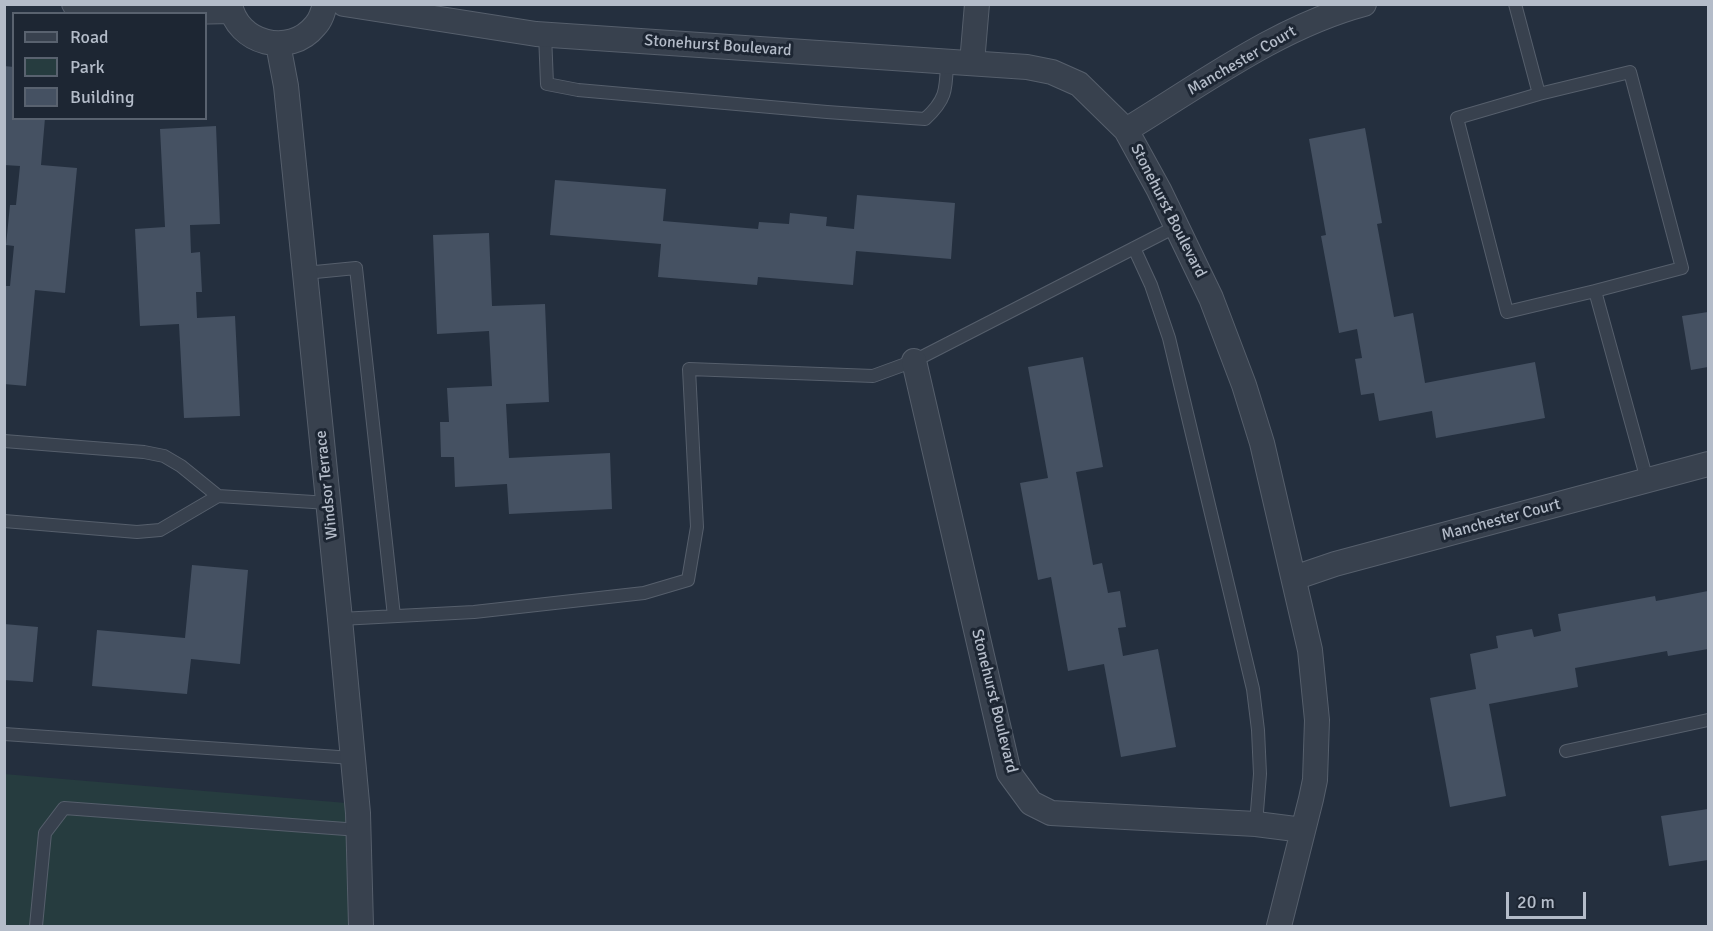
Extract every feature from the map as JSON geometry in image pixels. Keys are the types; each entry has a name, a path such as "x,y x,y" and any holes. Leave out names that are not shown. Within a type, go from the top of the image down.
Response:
{"street":[{"path":"74,4 187,12 230,8 238,25 249,35 263,42 278,44 292,42 315,27 325,4"},
{"name":"Stonehurst Boulevard","path":"344,4 545,34 1027,67 1052,72 1079,84 1126,130 1159,190 1211,298 1244,385 1262,443 1310,650 1317,720 1315,780 1279,927"},
{"path":"972,63 977,4"},
{"name":"Manchester Court","path":"1126,130 1266,44 1299,27 1364,4"},
{"name":"Windsor Terrace","path":"278,44 286,86 340,619 359,830 361,927"},
{"name":"Stonehurst Boulevard","path":"914,361 1009,773 1031,803 1051,813 1256,824 1303,830"},
{"name":"Manchester Court","path":"1294,578 1335,564 1708,464"}],"lane":[{"path":"1515,4 1539,94"},
{"path":"545,34 547,84 578,90 925,119 938,107 946,89 946,61"},
{"path":"1630,72 1682,268 1595,291 1507,312 1457,118 1539,94 1630,72"},
{"path":"340,619 474,612 644,593 688,580 696,527 689,369 873,376 914,361 1177,226"},
{"path":"1134,248 1151,285 1169,338 1253,689 1260,774 1256,824"},
{"path":"305,273 356,268 394,616"},
{"path":"1595,291 1647,480"},
{"path":"4,441 122,450 164,456 181,466 218,496"},
{"path":"4,521 137,532 159,530 218,496 328,503"},
{"path":"1566,751 1708,720"},
{"path":"4,734 352,758"},
{"path":"36,927 45,833 64,808 359,830"}],"green space":[{"path":"4,774 358,804 367,926 5,926"}],"building":[{"path":"4,66 12,67 12,120 45,120 41,165 77,168 65,293 35,290 26,386 4,384 4,286 10,286 14,246 6,245 10,205 16,205 20,166 4,165"},
{"path":"216,126 220,224 190,225 191,253 200,252 202,292 196,292 197,318 235,316 240,416 184,418 179,324 140,326 135,229 165,227 160,129"},
{"path":"1365,128 1382,223 1377,224 1394,317 1413,313 1425,383 1535,362 1545,418 1436,438 1432,411 1379,421 1374,393 1361,395 1355,359 1362,358 1357,329 1339,333 1321,236 1326,235 1309,139"},
{"path":"555,180 666,189 663,221 758,229 759,222 789,224 790,213 827,217 826,226 854,229 857,195 955,203 951,259 856,251 853,285 758,277 757,285 658,277 661,244 550,235"},
{"path":"489,233 492,306 545,304 549,402 506,404 509,458 610,453 612,509 509,514 507,484 455,487 454,457 441,457 440,422 449,422 447,388 492,386 489,331 437,334 433,235"},
{"path":"1708,312 1708,367 1691,370 1682,316"},
{"path":"1083,357 1103,467 1076,472 1093,565 1102,563 1108,593 1120,591 1126,627 1118,628 1123,656 1158,649 1176,747 1121,757 1104,664 1068,671 1051,577 1038,580 1020,483 1048,478 1028,367"},
{"path":"192,565 248,570 240,664 191,659 187,694 92,686 97,630 185,638"},
{"path":"1708,591 1708,649 1668,656 1667,651 1575,668 1578,687 1489,704 1506,796 1450,807 1430,698 1476,689 1470,654 1498,648 1496,636 1532,629 1534,637 1561,631 1558,614 1655,596 1656,601"},
{"path":"4,624 38,627 33,682 4,680"},
{"path":"1708,809 1708,860 1669,866 1661,816"}]}
